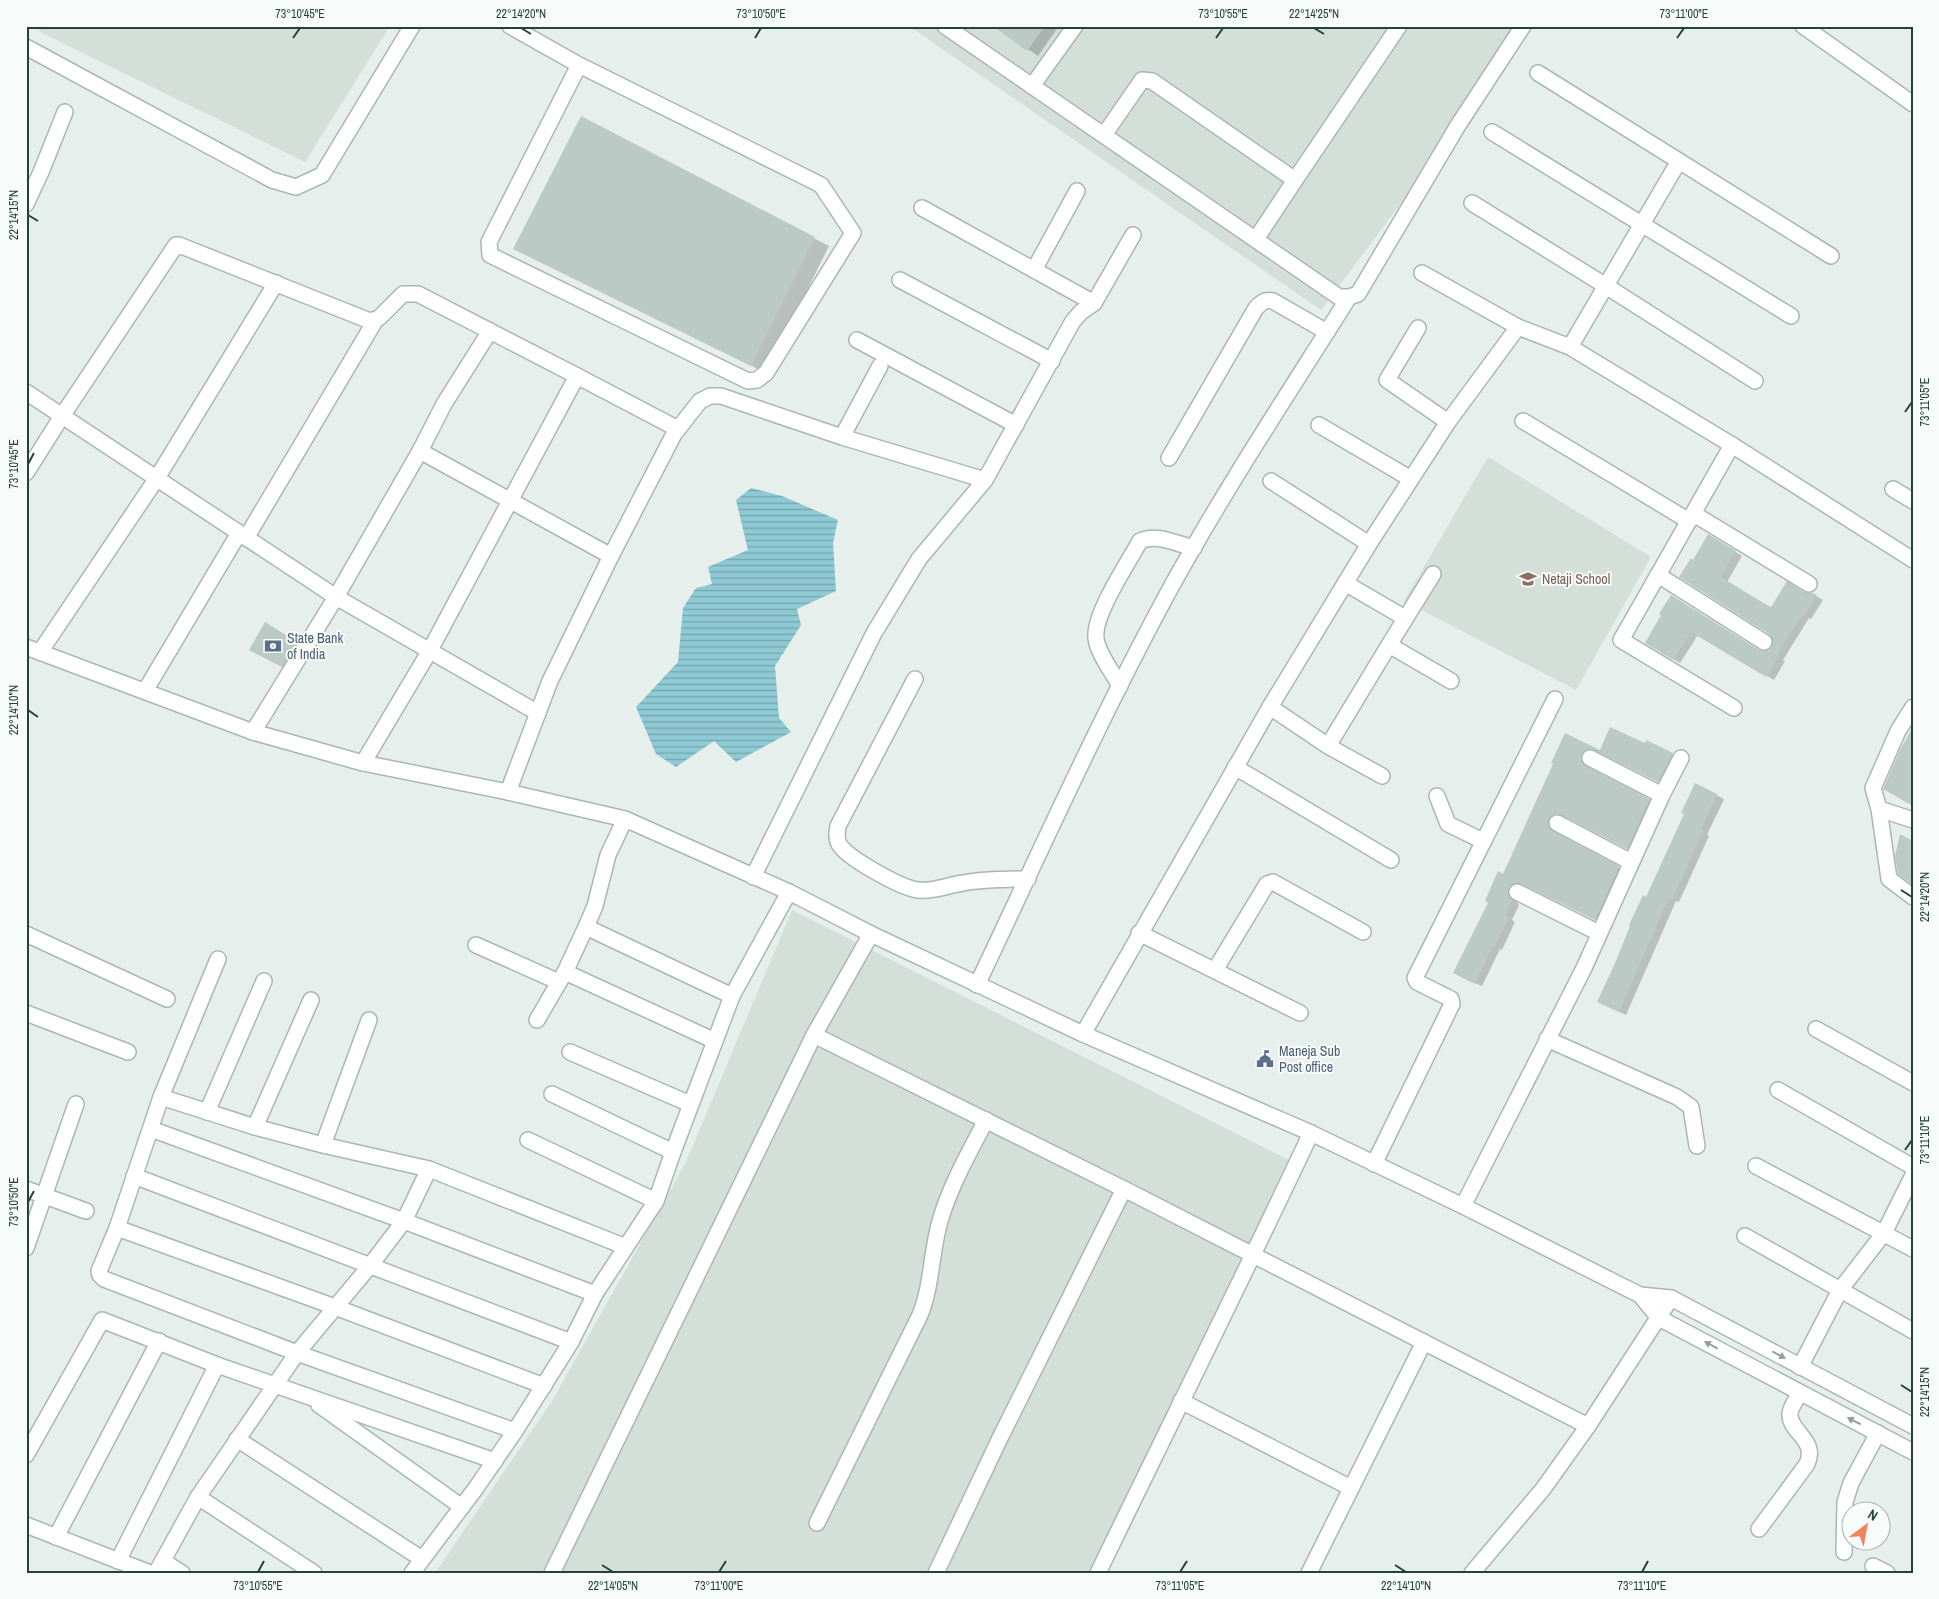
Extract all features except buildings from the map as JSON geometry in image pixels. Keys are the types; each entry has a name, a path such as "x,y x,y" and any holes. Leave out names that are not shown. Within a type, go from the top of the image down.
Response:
{"street":[{"path":"26,46 272,180 296,187 322,175 412,26"},
{"path":"510,26 579,65 821,185 853,232 766,373 756,380 748,380 490,255 489,242 579,65"},
{"path":"945,26 1339,297 1349,297 1358,294 1457,127 1523,26"},
{"path":"1032,86 1075,26"},
{"path":"1256,239 1399,26"},
{"path":"1803,26 1913,104"},
{"path":"1538,74 1831,256"},
{"path":"1104,135 1142,80 1147,79 1295,180"},
{"path":"26,204 65,112"},
{"path":"1492,132 1791,316"},
{"path":"1570,347 1678,161"},
{"path":"1034,270 1077,191"},
{"path":"1472,203 1755,381"},
{"path":"922,208 1094,303"},
{"path":"753,877 874,633 919,559 985,480 1073,321 1080,312 1094,303 1133,235"},
{"path":"26,473 176,245 370,321 375,320"},
{"path":"1422,273 1518,327 1570,347 1732,445 1913,560"},
{"path":"900,280 1052,361"},
{"path":"276,283 157,478 33,649 253,732 363,763 508,792 626,819 790,892 871,934 977,985 1083,1034 1311,1133 1463,1206 1640,1296 1659,1318 1913,1452"},
{"path":"145,691 375,320 403,294 410,292 418,294 678,429"},
{"path":"977,985 1120,686 1194,548 1220,501 1349,297"},
{"path":"1168,458 1256,308 1262,302 1273,301 1327,332"},
{"path":"1083,1034 1139,933 1270,707 1345,583 1448,422 1518,327"},
{"path":"1418,328 1387,380 1448,422"},
{"path":"253,732 336,598 444,404 490,331"},
{"path":"857,340 1016,425"},
{"path":"842,437 880,366"},
{"path":"363,763 429,652 577,376"},
{"path":"26,392 336,598 538,713"},
{"path":"508,792 550,681 611,556 678,429 700,401 710,396 721,396 842,437 985,480"},
{"path":"1523,421 1809,584"},
{"path":"1319,425 1411,479"},
{"path":"1732,445 1622,640 1734,708"},
{"path":"420,450 611,556"},
{"path":"1271,481 1369,544"},
{"path":"1892,489 1913,501"},
{"path":"1120,686 1096,640 1096,628 1100,614 1140,541 1154,537 1194,548"},
{"path":"1328,746 1433,574"},
{"path":"1658,575 1764,642"},
{"path":"1345,583 1405,618"},
{"path":"1388,645 1451,681"},
{"path":"915,678 838,826 836,836 840,846 853,858 897,884 918,890 934,890 980,880 1028,879"},
{"path":"1374,1164 1452,1004 1451,998 1417,982 1415,978 1555,699"},
{"path":"1270,707 1328,746 1382,776"},
{"path":"1913,707 1898,731 1873,788 1879,809 1889,879 1913,897"},
{"path":"1590,758 1662,795"},
{"path":"1463,1206 1599,933 1662,795 1681,758"},
{"path":"1236,767 1391,860"},
{"path":"1437,796 1448,824 1484,841"},
{"path":"1879,809 1913,820"},
{"path":"537,1020 562,977 586,927 595,906 608,855 626,819"},
{"path":"1557,823 1631,862"},
{"path":"1215,970 1270,882 1274,882 1363,932"},
{"path":"412,1573 515,1432 571,1342 595,1294 656,1202 672,1152 732,996 790,892"},
{"path":"1517,892 1599,933"},
{"path":"586,927 732,996"},
{"path":"1139,933 1300,1013"},
{"path":"26,934 167,999"},
{"path":"552,1573 814,1035 871,934"},
{"path":"476,945 562,977 715,1041"},
{"path":"218,960 161,1097 116,1228 99,1271 100,1275 297,1353 515,1432"},
{"path":"207,1112 264,981"},
{"path":"255,1127 311,1000"},
{"path":"26,1013 128,1052"},
{"path":"323,1145 369,1020"},
{"path":"1816,1029 1913,1083"},
{"path":"814,1035 1124,1189 1588,1426"},
{"path":"1547,1039 1677,1097 1686,1103 1691,1107 1697,1146"},
{"path":"570,1052 690,1104"},
{"path":"1778,1090 1913,1167"},
{"path":"552,1094 672,1152"},
{"path":"161,1097 255,1127 323,1145 429,1169 626,1247"},
{"path":"26,1248 76,1104"},
{"path":"817,1523 920,1316 925,1303 939,1224 945,1206 986,1120"},
{"path":"151,1129 404,1221 595,1294"},
{"path":"1098,1573 1254,1255 1311,1133"},
{"path":"528,1140 656,1202"},
{"path":"1756,1166 1913,1249"},
{"path":"182,1573 160,1567 198,1496 297,1353 370,1267 404,1221 429,1169"},
{"path":"134,1176 571,1342"},
{"path":"1800,1367 1840,1290 1884,1233 1913,1176"},
{"path":"26,1189 86,1211"},
{"path":"936,1573 1000,1438 1124,1189"},
{"path":"116,1228 335,1307 544,1386"},
{"path":"1745,1236 1913,1330"},
{"path":"1640,1296 1671,1298 1913,1426"},
{"path":"1472,1573 1543,1490 1588,1426 1671,1298"},
{"path":"26,1455 102,1320 217,1365 495,1461"},
{"path":"56,1537 159,1341"},
{"path":"1309,1573 1424,1342"},
{"path":"118,1561 217,1365"},
{"path":"1759,1529 1807,1464 1810,1456 1808,1447 1790,1419 1792,1407 1800,1393"},
{"path":"304,1395 462,1507"},
{"path":"1181,1401 1351,1488"},
{"path":"1844,1502 1861,1462 1878,1433"},
{"path":"237,1439 422,1559"},
{"path":"198,1496 314,1573"},
{"path":"26,1525 150,1573"}],"shaded area":[{"path":"32,26 390,26 305,162 46,35"},
{"path":"909,26 1534,26 1321,310"},
{"name":"Netaji School","path":"1488,457 1651,557 1576,690 1404,601"},
{"path":"792,910 1303,1167 1108,1573 435,1573 552,1401 686,1162"}],"water":[{"path":"751,488 782,496 838,520 833,543 836,591 797,609 801,625 775,666 779,718 791,732 736,762 714,741 676,767 656,754 636,707 678,662 683,608 696,588 712,584 708,567 748,550 736,500"}],"place":[{"name":"Netaji School","path":"1528,579"},
{"name":"State Bank of India","path":"273,646"},
{"name":"Maneja Sub Post office","path":"1265,1059"}]}
